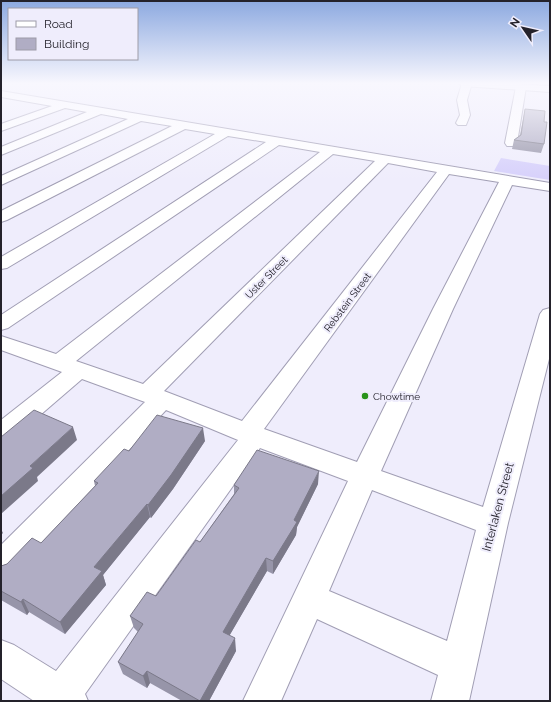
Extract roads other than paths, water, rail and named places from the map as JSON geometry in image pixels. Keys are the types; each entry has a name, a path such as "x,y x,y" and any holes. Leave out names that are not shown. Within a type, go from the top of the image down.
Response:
{"street":[{"path":"1,128 33,116"},
{"path":"1,151 87,116"},
{"path":"126,116 550,187"},
{"path":"462,123 465,116"},
{"path":"511,143 516,116"},
{"path":"1,181 139,118"},
{"path":"1,218 183,125"},
{"path":"1,264 227,132"},
{"path":"1,324 276,141"},
{"path":"1,434 69,367 330,150"},
{"name":"Uster Street","path":"1,566 154,397 386,159"},
{"name":"Rebstein Street","path":"65,698 251,435 446,170"},
{"path":"262,701 363,476 459,274 507,180"},
{"name":"Interlaken Street","path":"450,701 493,523 550,314"},
{"path":"1,343 154,397 251,435 493,523"},
{"path":"308,598 458,665"},
{"path":"1,658 65,698"}],"place":[{"name":"Chowtime","path":"365,396"}]}
